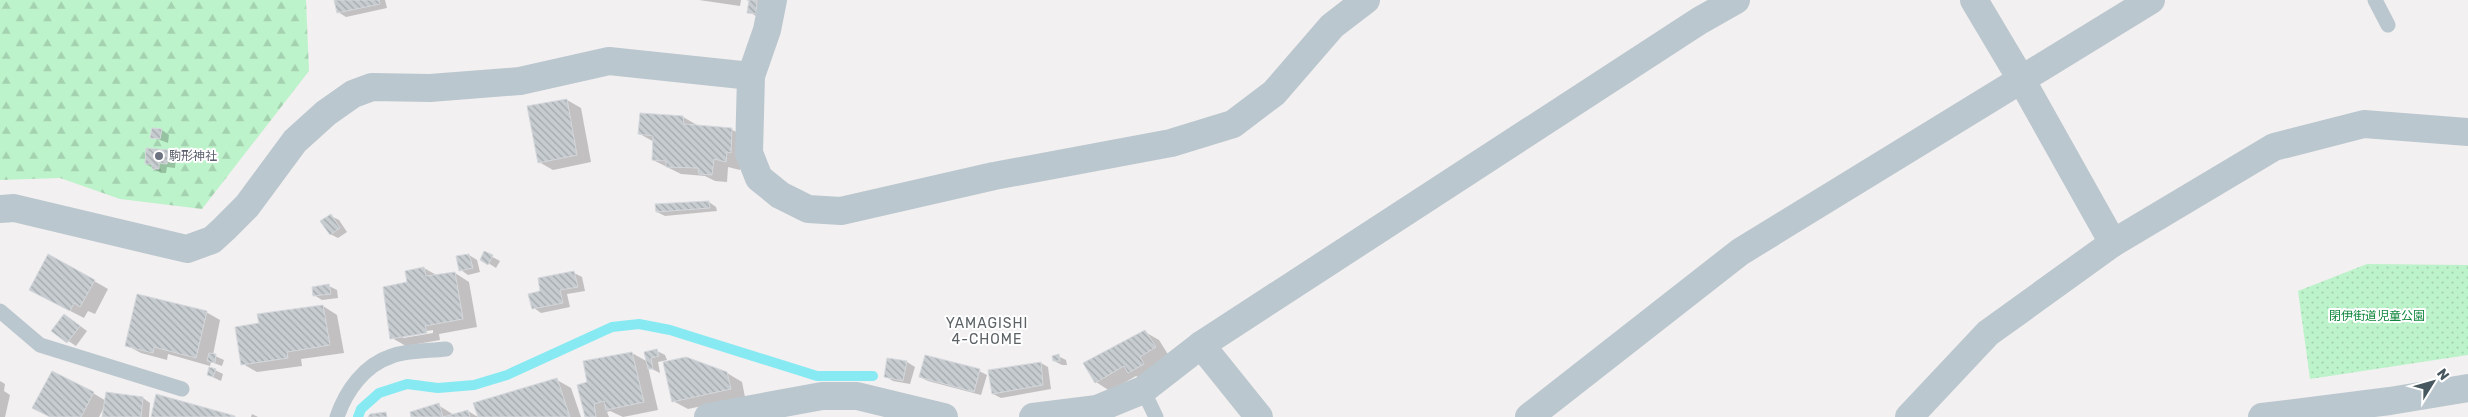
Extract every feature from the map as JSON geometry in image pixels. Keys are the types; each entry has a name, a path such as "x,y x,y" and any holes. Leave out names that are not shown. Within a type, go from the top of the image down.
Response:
{"street":[{"path":"773,0 767,30 751,76 749,153 759,178 780,195 808,210 841,211 994,176 1171,144 1233,124 1274,93 1332,26 1366,0"},
{"path":"1033,417 1097,409 1131,401 1201,345 1699,21 1736,0"},
{"path":"1974,0 2021,79 2113,243"},
{"path":"1529,417 1740,252 2151,0"},
{"path":"0,209 14,208 187,249 212,240 224,229 247,206 295,141 326,113 353,94 372,87 430,88 520,81 609,61 751,76"},
{"path":"1909,417 1988,333 2113,243 2274,147 2364,124 2468,132"},
{"path":"1201,345 1259,417"},
{"path":"2279,416 2391,409 2468,388"},
{"path":"708,417 822,396 837,407 857,396 944,417"}],"lane":[{"path":"2375,0 2388,25"},
{"path":"0,311 40,345 182,389"},
{"path":"337,417 355,381 372,367 392,356 446,349"},
{"path":"1131,401 1156,417"}],"green space":[{"path":"0,0 306,0 309,71 202,209 120,199 60,178 0,180"},
{"name":"閉伊街道児童公園","path":"2367,264 2468,265 2468,355 2310,379 2298,291"}],"building":[{"path":"334,0 379,0 380,4 337,13"},
{"path":"749,0 757,0 756,14 747,13"},
{"path":"567,99 577,155 538,163 527,106"},
{"path":"640,113 683,116 684,124 732,128 731,153 727,152 726,162 714,159 712,175 699,174 698,168 666,167 666,161 652,160 653,136 638,134"},
{"path":"152,128 162,129 160,139 150,138"},
{"path":"146,148 168,150 167,164 159,163 159,169 152,169 152,164 145,164"},
{"path":"709,201 710,208 656,212 655,204"},
{"path":"331,214 340,228 330,235 320,221"},
{"path":"484,251 493,255 488,265 480,260"},
{"path":"48,254 95,280 80,307 74,303 70,311 29,290"},
{"path":"469,254 473,268 459,271 456,256"},
{"path":"424,267 426,276 455,272 463,319 425,326 427,333 390,339 383,287 407,282 405,271"},
{"path":"574,271 578,287 560,290 563,303 532,309 528,294 540,291 538,278"},
{"path":"329,284 331,294 313,296 312,287"},
{"path":"137,294 207,311 196,358 154,347 153,353 125,346"},
{"path":"323,305 330,345 287,352 288,358 241,365 235,327 259,323 257,314"},
{"path":"64,314 80,326 67,343 51,331"},
{"path":"1145,330 1156,347 1140,357 1144,364 1128,373 1124,366 1095,383 1083,363"},
{"path":"657,349 659,356 651,358 653,369 648,369 644,352"},
{"path":"632,352 644,402 606,410 604,401 594,404 596,417 585,417 577,385 587,382 583,361"},
{"path":"209,353 216,354 215,363 207,361"},
{"path":"1059,354 1060,361 1053,361 1052,356"},
{"path":"925,355 980,369 974,392 919,377"},
{"path":"686,357 727,372 731,389 672,402 663,362"},
{"path":"887,358 907,361 903,381 884,377"},
{"path":"1041,362 1043,385 992,394 988,370"},
{"path":"209,367 216,369 213,377 207,375"},
{"path":"52,371 94,392 81,417 50,417 32,408"},
{"path":"557,378 570,417 478,417 473,403"},
{"path":"106,392 143,397 141,417 102,417"},
{"path":"156,394 235,416 235,417 151,417"},
{"path":"439,403 443,417 411,417 410,412"},
{"path":"468,410 470,417 443,417"},
{"path":"386,412 387,417 368,417 370,414"}],"waterway":[{"path":"358,417 361,409 379,393 407,384 438,388 474,385 507,375 612,327 639,324 670,330 817,376 873,376"}],"place":[{"name":"駒形神社","path":"159,156"}],"district":[{"name":"YAMAGISHI 4-CHOME","path":"987,332"}]}
